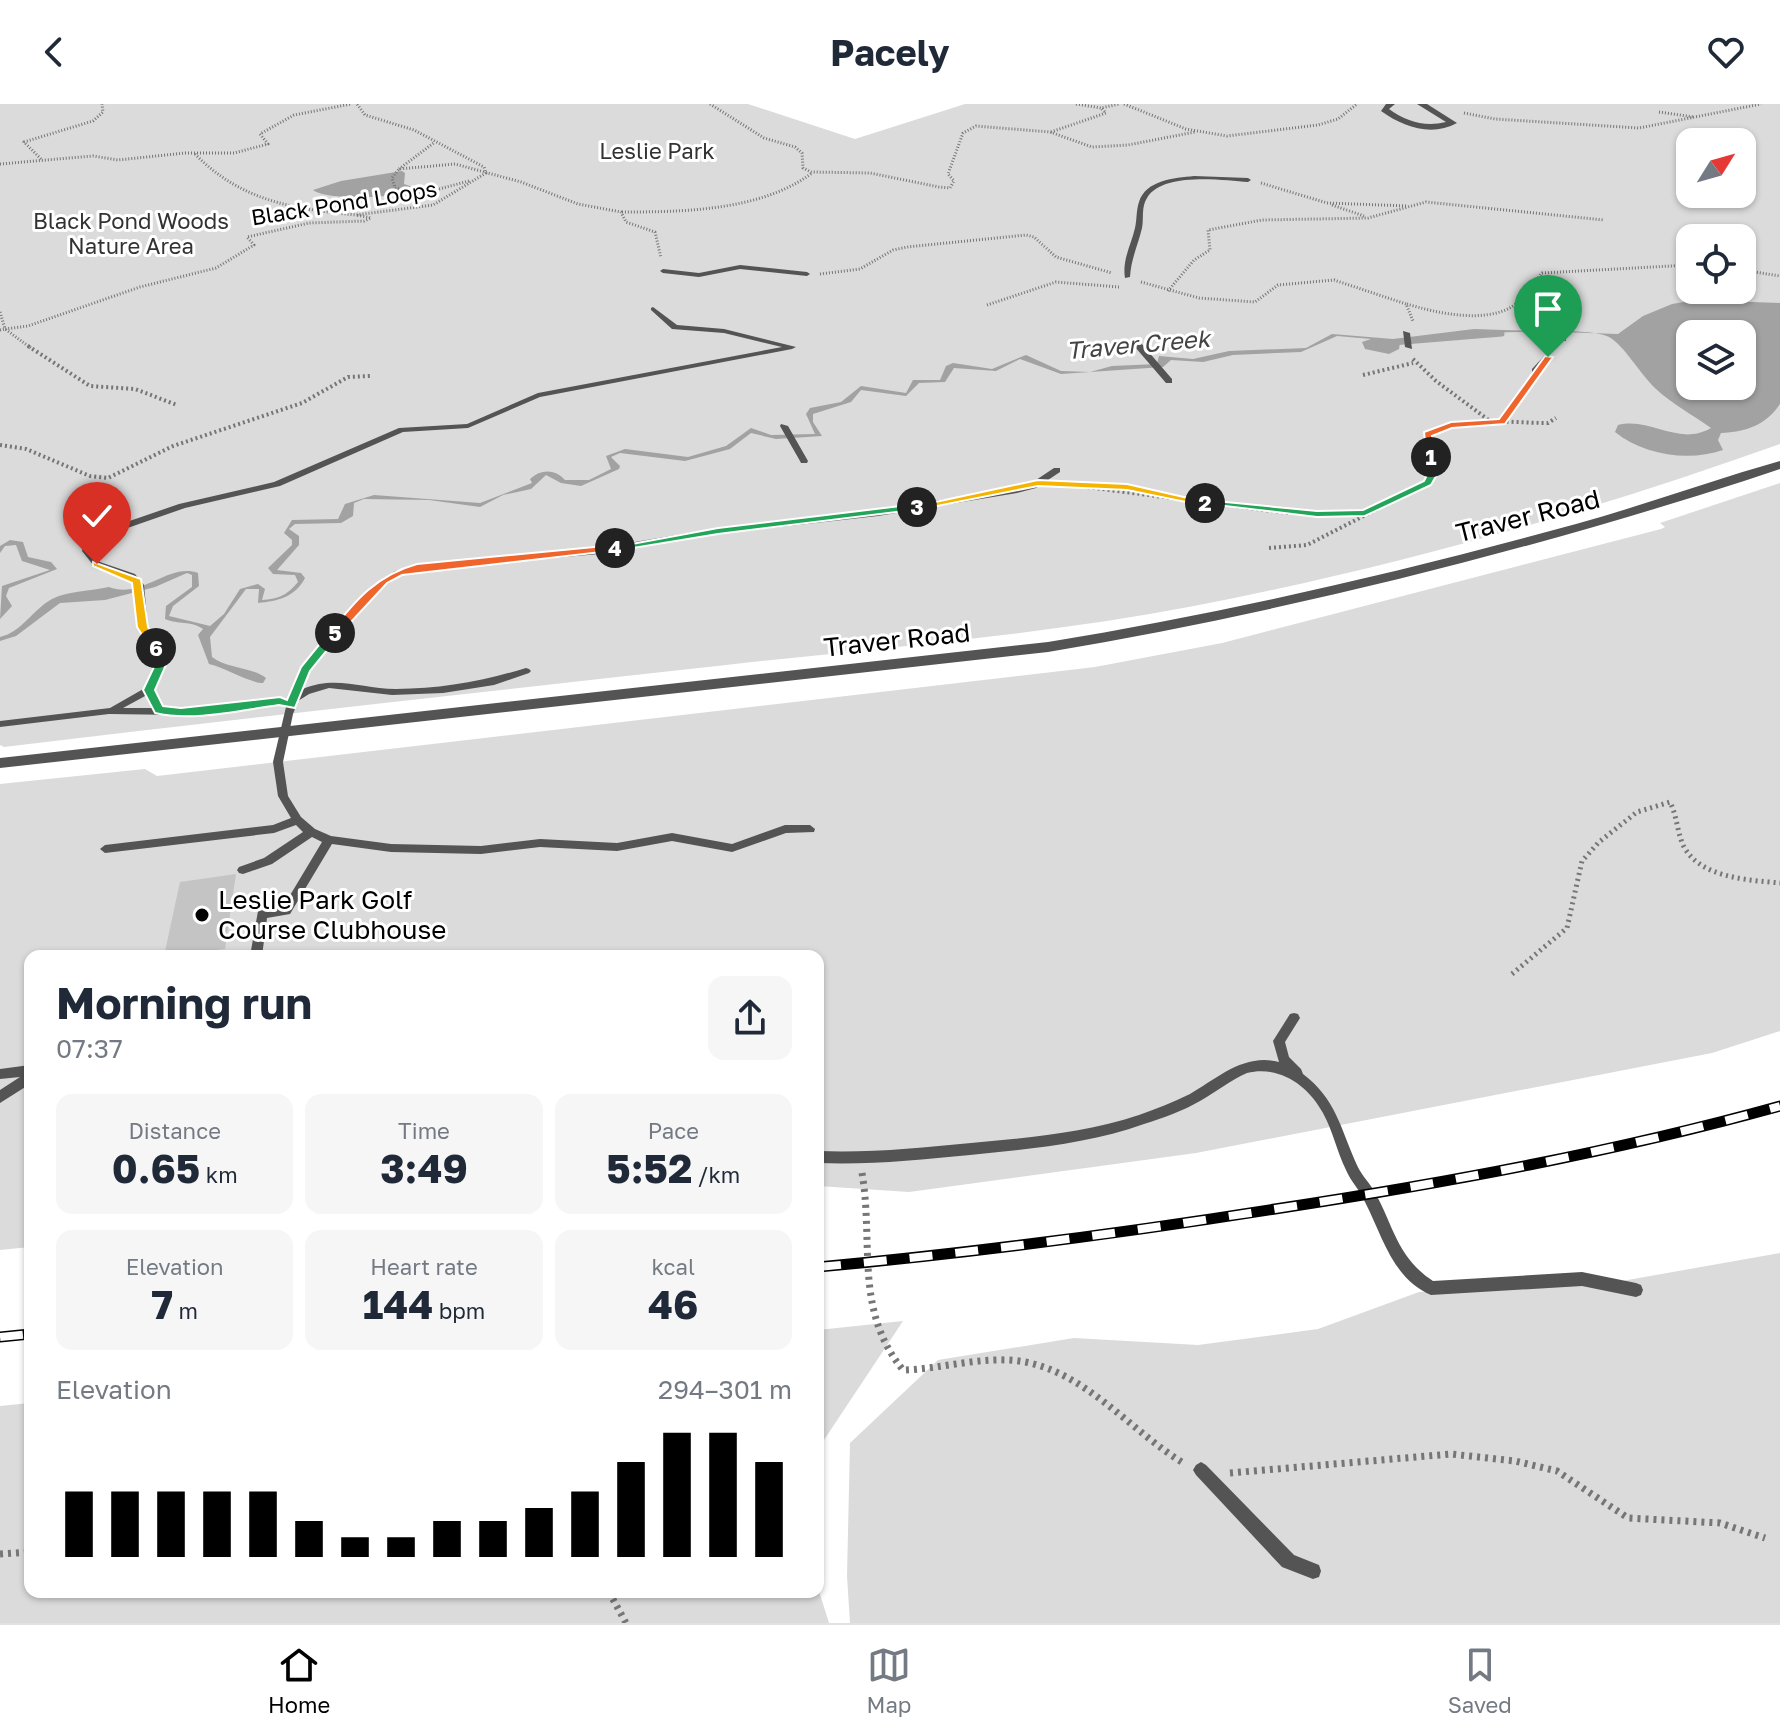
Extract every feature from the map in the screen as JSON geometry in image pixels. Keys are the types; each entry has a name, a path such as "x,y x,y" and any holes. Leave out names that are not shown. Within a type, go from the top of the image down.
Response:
{"street":[{"path":"1391,104 1384,109 1414,126 1439,128 1453,123 1421,104"},
{"name":"Traver Road","path":"0,763 1033,649 1145,632 1277,606 1637,513 1780,465"}],"lane":[{"path":"1127,277 1131,242 1138,231 1144,196 1151,189 1182,179 1248,180"},
{"path":"663,271 699,275 723,268 750,267 807,274"},
{"path":"109,711 149,690 161,665 156,647 143,627 139,585 132,576 92,561 86,551 89,538 124,523 204,500 277,484 335,456 402,430 468,426 538,395 792,347 724,331 675,327 653,309"},
{"path":"1559,326 1563,339"},
{"path":"1406,333 1409,347"},
{"path":"1138,345 1169,381"},
{"path":"1535,371 1548,357"},
{"path":"784,426 804,461"},
{"path":"810,829 785,829 732,848 672,837 617,847 540,843 433,851 329,840 311,832 297,820 278,778 291,703 305,670 383,580 408,570 599,551 718,531 890,511 1038,483 1057,470"},
{"path":"291,703 302,692 324,683 339,682 387,692 427,690 497,681 526,671"},
{"path":"149,690 159,710"},
{"path":"0,724 109,711 181,712 280,701 291,703"},
{"path":"105,849 274,829 297,820"},
{"path":"243,870 268,861 311,832"},
{"path":"257,950 262,914 286,911 329,840"},
{"path":"1294,1018 1279,1041 1284,1060 1309,1085 1341,1133 1352,1170 1368,1195 1381,1228 1413,1278 1431,1288 1582,1279 1636,1290"},
{"path":"824,1157 858,1159 1088,1136 1198,1096 1231,1071 1247,1066 1283,1070 1309,1085"},
{"path":"0,1074 24,1071"},
{"path":"0,1097 24,1081"},
{"path":"1201,1470 1288,1561 1313,1571"}],"path":[{"path":"42,160 24,142 93,121 103,112 102,104"},
{"path":"0,164 93,156 146,159 256,149 268,144 260,134 270,125 294,115 351,104"},
{"name":"Black Pond Loops","path":"356,215 433,205 486,173 484,167 414,130 365,115 357,104"},
{"path":"710,104 764,138 795,147 802,153 803,168 812,173 869,173 929,188 950,188 954,181 948,174 965,129 976,126 1050,132 1092,147 1128,145 1195,132 1246,136 1299,129 1338,119 1357,104"},
{"path":"1076,104 1101,108 1122,104 1195,132"},
{"path":"1480,117 1639,128 1761,104"},
{"path":"1050,132 1106,113 1101,108"},
{"path":"1659,112 1701,117"},
{"path":"435,142 397,170 392,178 395,188 424,193 471,181"},
{"path":"194,153 215,178 240,194 295,209 356,215"},
{"path":"397,170 443,163 486,173 578,204 621,212 673,213 753,198 803,183 812,173"},
{"path":"1248,180 1368,218"},
{"path":"1168,291 1194,260 1210,250 1208,230 1262,220 1368,218 1426,202 1604,220"},
{"path":"1327,203 1412,206"},
{"path":"621,212 626,222 655,232 663,271"},
{"name":"Black Pond Loops","path":"3,330 57,319 138,288 225,264 245,255 254,245 247,237 277,227 371,218 356,215"},
{"path":"1406,304 1427,310 1490,313 1509,309 1521,300 1542,273 1553,270 1676,266"},
{"path":"1756,272 1780,276"},
{"path":"987,305 1006,302 1036,287 1067,280 1080,279 1122,288"},
{"path":"1135,288 1160,288"},
{"path":"1521,300 1559,326"},
{"path":"1413,321 1427,310"},
{"path":"0,312 3,330 39,354 77,373 90,386 134,386 158,393 177,405"},
{"path":"1409,347 1413,363 1490,421"},
{"path":"1363,375 1413,363"},
{"path":"1502,422 1535,371"},
{"path":"0,445 26,449 90,476 108,478 173,446 302,403 348,377 370,376"},
{"path":"1269,548 1300,547 1431,479 1428,434 1451,425 1490,421 1548,423 1556,418"},
{"path":"1038,483 1127,487 1202,503 1254,508 1365,513"},
{"path":"1512,974 1567,928 1582,861 1618,824 1654,804 1670,802 1680,823 1684,848 1699,862 1723,873 1780,883"},
{"path":"858,1159 869,1218 868,1263 876,1334 889,1357 903,1370 935,1370 999,1360 1023,1361 1051,1370 1095,1398 1157,1449 1201,1470 1245,1474 1451,1454 1515,1461 1557,1471 1628,1518 1720,1523 1765,1538"},
{"path":"0,1554 24,1552"},
{"path":"612,1598 626,1623"}],"green space":[{"path":"0,104 748,104 855,139 965,104 1780,104 1780,444 1636,493 1416,556 1268,591 1137,616 965,640 4,747 0,745"},
{"path":"1780,483 1780,1031 1712,1053 1196,1153 909,1192 824,1186 824,950 24,950 24,1248 0,1250 0,784 145,769 157,776 1095,667 1222,643 1665,527 1660,523"},
{"path":"1780,1253 1780,1623 850,1623 847,1576 850,1443 938,1360 1074,1338 1198,1345 1318,1329 1419,1292 1622,1281"},
{"path":"903,1321 824,1440 824,1329"},
{"path":"24,1404 24,1598 821,1598 829,1623 0,1623 0,1406"}],"shaded area":[{"path":"405,173 404,184 422,190 366,197 334,196 313,190 341,181"},
{"path":"1676,303 1780,303 1780,404 1755,426 1721,433 1718,440 1723,450 1710,454 1681,456 1639,446 1615,432 1618,425 1642,425 1687,434 1711,428 1656,389 1609,337 1595,333 1618,334 1643,316"},
{"path":"1474,329 1538,331 1400,342 1399,349 1389,354 1365,349 1362,342 1371,339 1337,336 1301,352 1233,355 1203,362 1171,360 1163,367 1061,374 1020,359 996,371 954,368 945,382 919,383 906,396 861,390 851,402 813,414 813,422 822,436 776,439 751,433 730,449 685,461 620,453 611,457 620,466 619,469 581,486 561,483 546,475 531,489 503,495 480,507 429,500 364,499 354,503 353,516 341,523 295,524 289,529 299,536 299,545 277,570 301,573 305,578 301,584 285,597 258,603 259,589 246,589 210,637 212,657 260,674 266,678 263,683 209,664 198,635 203,629 194,624 165,619 166,606 192,587 192,575 187,573 155,587 105,600 60,603 16,636 0,641 0,637 15,630 58,596 109,587 132,589 176,572 187,571 198,573 199,586 173,606 169,616 210,626 224,614 240,589 258,584 265,589 262,600 282,596 298,582 295,575 273,574 268,568 292,545 292,540 284,533 292,520 338,519 345,504 374,495 480,503 532,483 530,479 543,472 552,472 565,480 589,480 611,469 606,456 625,449 688,457 726,446 751,428 771,435 815,434 806,414 810,408 841,402 861,386 906,393 913,380 940,380 946,366 953,363 992,369 1026,355 1061,371 1090,372 1112,366 1157,364 1159,356 1193,359 1229,351 1306,348 1332,334 1393,339"},
{"path":"10,540 23,542 28,557 51,562 57,569 9,588 6,596 12,606 0,619 2,586 50,570 22,561 16,545 5,546 0,553 0,546"}],"building":[{"name":"Leslie Park Golf Course Clubhouse","path":"236,874 225,949 165,950 180,882"}],"waterway":[{"name":"Traver Creek","path":"1392,343 1502,334"}],"railway":[{"path":"824,1266 1104,1234 1402,1188 1592,1152 1780,1106"},
{"path":"0,1337 24,1335"}],"place":[{"name":"Leslie Park Golf Course Clubhouse","path":"202,915"}],"route":[{"path":"97,564 132,576 139,585 143,627 156,647 161,665 149,690 159,710 181,712 280,701 291,705 305,670 365,599 383,580 417,567 599,551 718,531 847,514 878,513 1017,490 1038,483 1127,487 1202,503 1317,514 1365,513 1428,483 1433,473 1428,434 1451,425 1502,422 1535,371 1548,357"}],"park label":[{"name":"Leslie Park","path":"657,151"},
{"name":"Black Pond Woods Nature Area","path":"131,234"}]}
